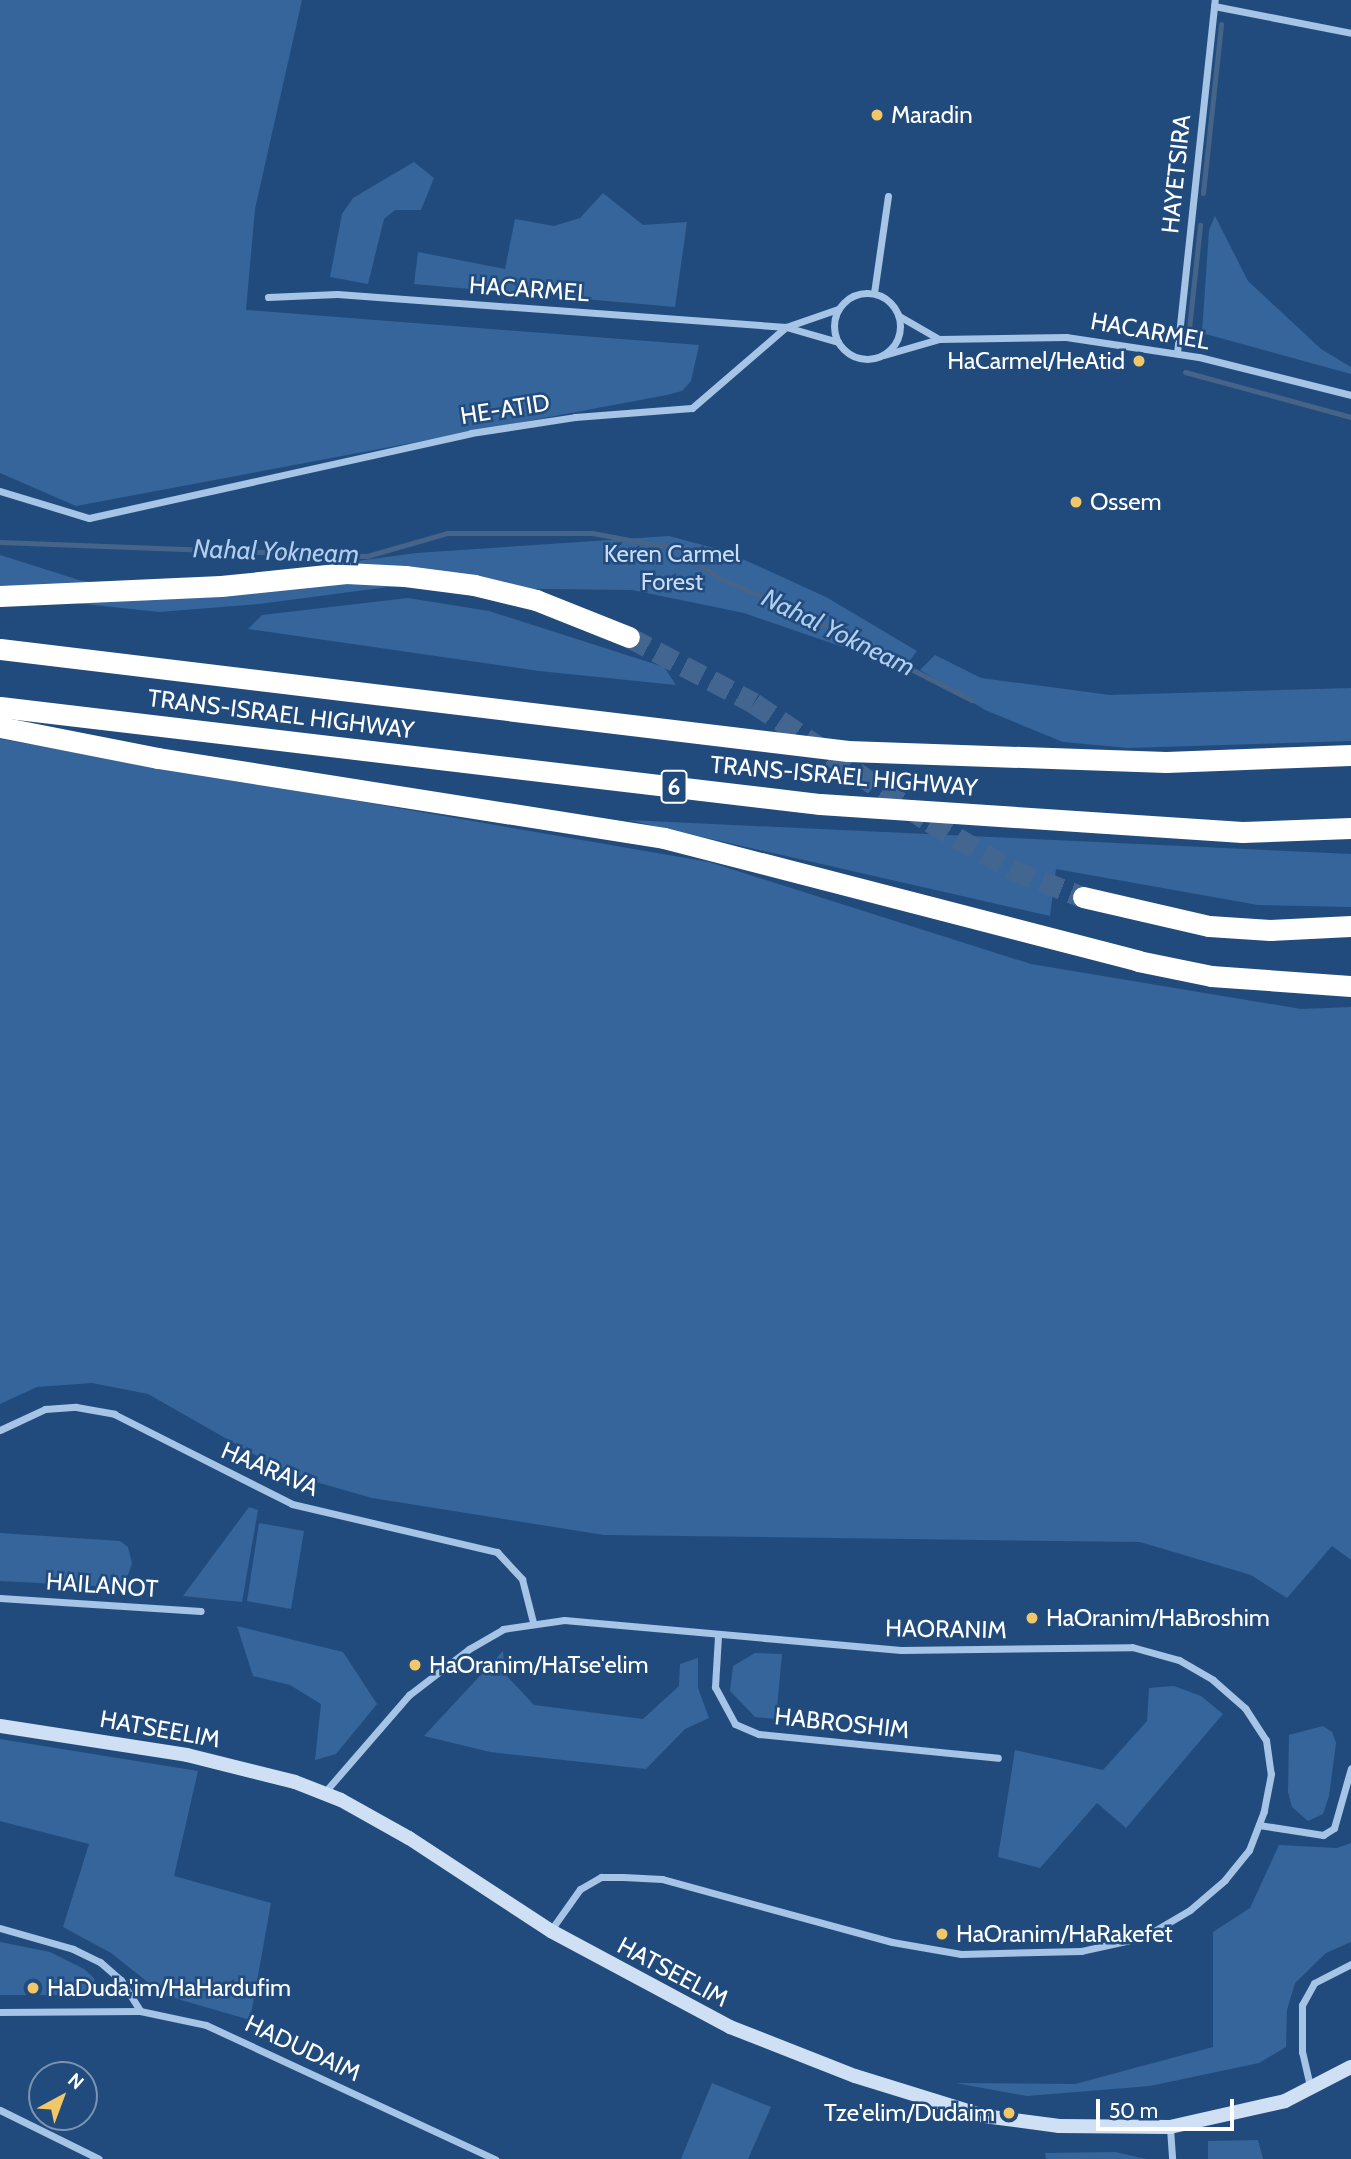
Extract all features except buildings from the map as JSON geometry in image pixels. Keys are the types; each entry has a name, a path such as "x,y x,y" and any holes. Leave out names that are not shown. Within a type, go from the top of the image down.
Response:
{"highway":[{"path":"0,596 220,586 346,573 405,576 474,585 536,600 629,637"},
{"name":"TRANS-ISRAEL HIGHWAY","path":"0,649 848,751 1166,762 1351,755"},
{"name":"TRANS-ISRAEL HIGHWAY","path":"0,707 820,804 1242,832 1351,828"},
{"path":"0,727 158,758 664,838 1138,961 1211,976 1351,986"},
{"path":"1083,897 1209,926 1270,930 1351,926"}],"street":[{"path":"1214,3 1351,33"},
{"name":"HAYETSIRA","path":"1177,353 1214,3"},
{"path":"874,293 888,196"},
{"path":"899,316 898,338 884,355 855,357 838,342 834,320 838,309 855,294 874,293 885,298 899,316 939,339"},
{"name":"HACARMEL","path":"268,297 337,294 786,327 838,342"},
{"name":"HACARMEL","path":"786,327 838,309"},
{"name":"HE-ATID","path":"0,491 89,518 471,433 575,417 692,408 786,327"},
{"name":"HACARMEL","path":"884,355 939,339 1066,337 1177,353 1351,395"},
{"name":"HAARAVA","path":"0,1430 45,1409 76,1407 114,1414 292,1504 497,1552 522,1579 533,1622"},
{"name":"HAILANOT","path":"0,1598 201,1611"},
{"name":"HAORANIM","path":"324,1793 419,1686 485,1639 533,1622 564,1620 718,1636 914,1650 1132,1647 1179,1660 1213,1680 1245,1707 1266,1740 1271,1774 1259,1825 1249,1850 1225,1880 1190,1910 1144,1937 1081,1951 961,1954 892,1942 662,1879 623,1877 601,1878 580,1889 551,1931"},
{"name":"HABROSHIM","path":"718,1636 715,1687 736,1724 759,1734 998,1758"},
{"name":"HATSEELIM","path":"0,1726 187,1755 324,1793 409,1838 551,1931 730,2027 796,2056 923,2099 984,2116 1059,2126 1170,2127 1285,2101 1351,2067"},
{"path":"1259,1825 1323,1835 1335,1828 1351,1768"},
{"path":"0,1928 73,1948 100,1962 121,1980 140,2011"},
{"path":"1310,2086 1302,2052 1302,2005 1314,1983 1351,1964"},
{"name":"HADUDAIM","path":"0,2012 140,2011 206,2025 495,2159"},
{"path":"0,2110 99,2159"},
{"path":"1170,2127 1172,2159"}],"green space":[{"path":"0,0 302,0 255,209 246,310 699,345 691,381 682,391 667,395 76,506 0,473"},
{"path":"414,162 434,178 421,210 395,210 384,219 368,284 330,277 342,214 353,198"},
{"path":"603,193 643,225 687,222 675,307 414,284 418,252 505,269 515,219 554,226 580,218"},
{"path":"1215,216 1248,281 1321,349 1351,367 1351,374 1202,333 1209,230"},
{"name":"Keren Carmel Forest","path":"669,536 725,551 826,597 917,651 904,668 744,613 632,590 388,587 259,604 159,612 0,595 0,555 79,580 144,590 416,553"},
{"path":"408,598 489,611 664,667 676,685 539,671 248,629 262,615"},
{"path":"935,655 981,678 1110,695 1351,688 1351,741 1128,748 1063,742 985,710 920,670"},
{"path":"0,739 709,862 1031,964 1301,1009 1351,1007 1351,1560 1332,1546 1287,1598 1251,1575 1140,1542 604,1535 372,1498 309,1480 271,1464 148,1394 92,1383 37,1387 0,1404"},
{"path":"628,820 1351,854 1351,907 1258,905 1056,869 1050,916"},
{"path":"249,1507 258,1510 242,1602 183,1596"},
{"path":"259,1523 304,1531 291,1609 247,1601"},
{"path":"0,1533 120,1541 128,1547 132,1563 128,1575 113,1587 0,1581"},
{"path":"237,1626 343,1652 377,1704 336,1754 315,1760 321,1704 290,1685 253,1676"},
{"path":"503,1651 505,1674 534,1705 643,1719 679,1686 680,1664 698,1658 698,1688 709,1718 685,1729 646,1769 490,1752 424,1736"},
{"path":"755,1653 782,1654 776,1719 755,1717 730,1691 733,1666"},
{"path":"1174,1686 1201,1696 1223,1714 1126,1828 1097,1803 1040,1868 998,1857 1015,1750 1103,1770 1147,1721 1149,1688"},
{"path":"1323,1726 1332,1732 1336,1743 1329,1796 1323,1814 1308,1821 1292,1807 1288,1792 1289,1735"},
{"path":"0,1739 198,1771 174,1876 271,1903 250,2020 164,1995 111,1953 63,1927 89,1844 0,1821"},
{"path":"1351,1843 1351,1942 1326,1953 1295,1983 1287,2010 1286,2047 1259,2063 1150,2086 1027,2096 955,2083 1075,2084 1213,2047 1213,1932 1250,1908 1279,1845 1337,1848"},
{"path":"0,1942 50,1952 84,1969 94,1978 96,1988 88,1995 0,1995"},
{"path":"712,2083 771,2107 748,2159 681,2159"},
{"path":"1258,2140 1263,2159 1208,2159 1208,2141"},
{"path":"1115,2152 1146,2159 1046,2159 1045,2153"}],"waterway":[{"path":"1203,193 1221,24"},
{"path":"1188,338 1200,225"},
{"path":"1185,372 1351,417"},
{"name":"Nahal Yokneam","path":"0,542 367,556 447,533 592,533 678,549 719,578 801,613 972,700"}],"tunnel":[{"path":"629,637 754,703 930,822 1013,870 1083,897"}],"place":[{"name":"Maradin","path":"877,115"},
{"name":"HaCarmel/HeAtid","path":"1139,361"},
{"name":"Ossem","path":"1076,502"},
{"name":"HaOranim/HaBroshim","path":"1032,1618"},
{"name":"HaOranim/HaTse'elim","path":"415,1665"},
{"name":"HaOranim/HaRakefet","path":"942,1934"},
{"name":"HaDuda'im/HaHardufim","path":"33,1988"},
{"name":"Tze'elim/Dudaim","path":"1009,2113"}]}
